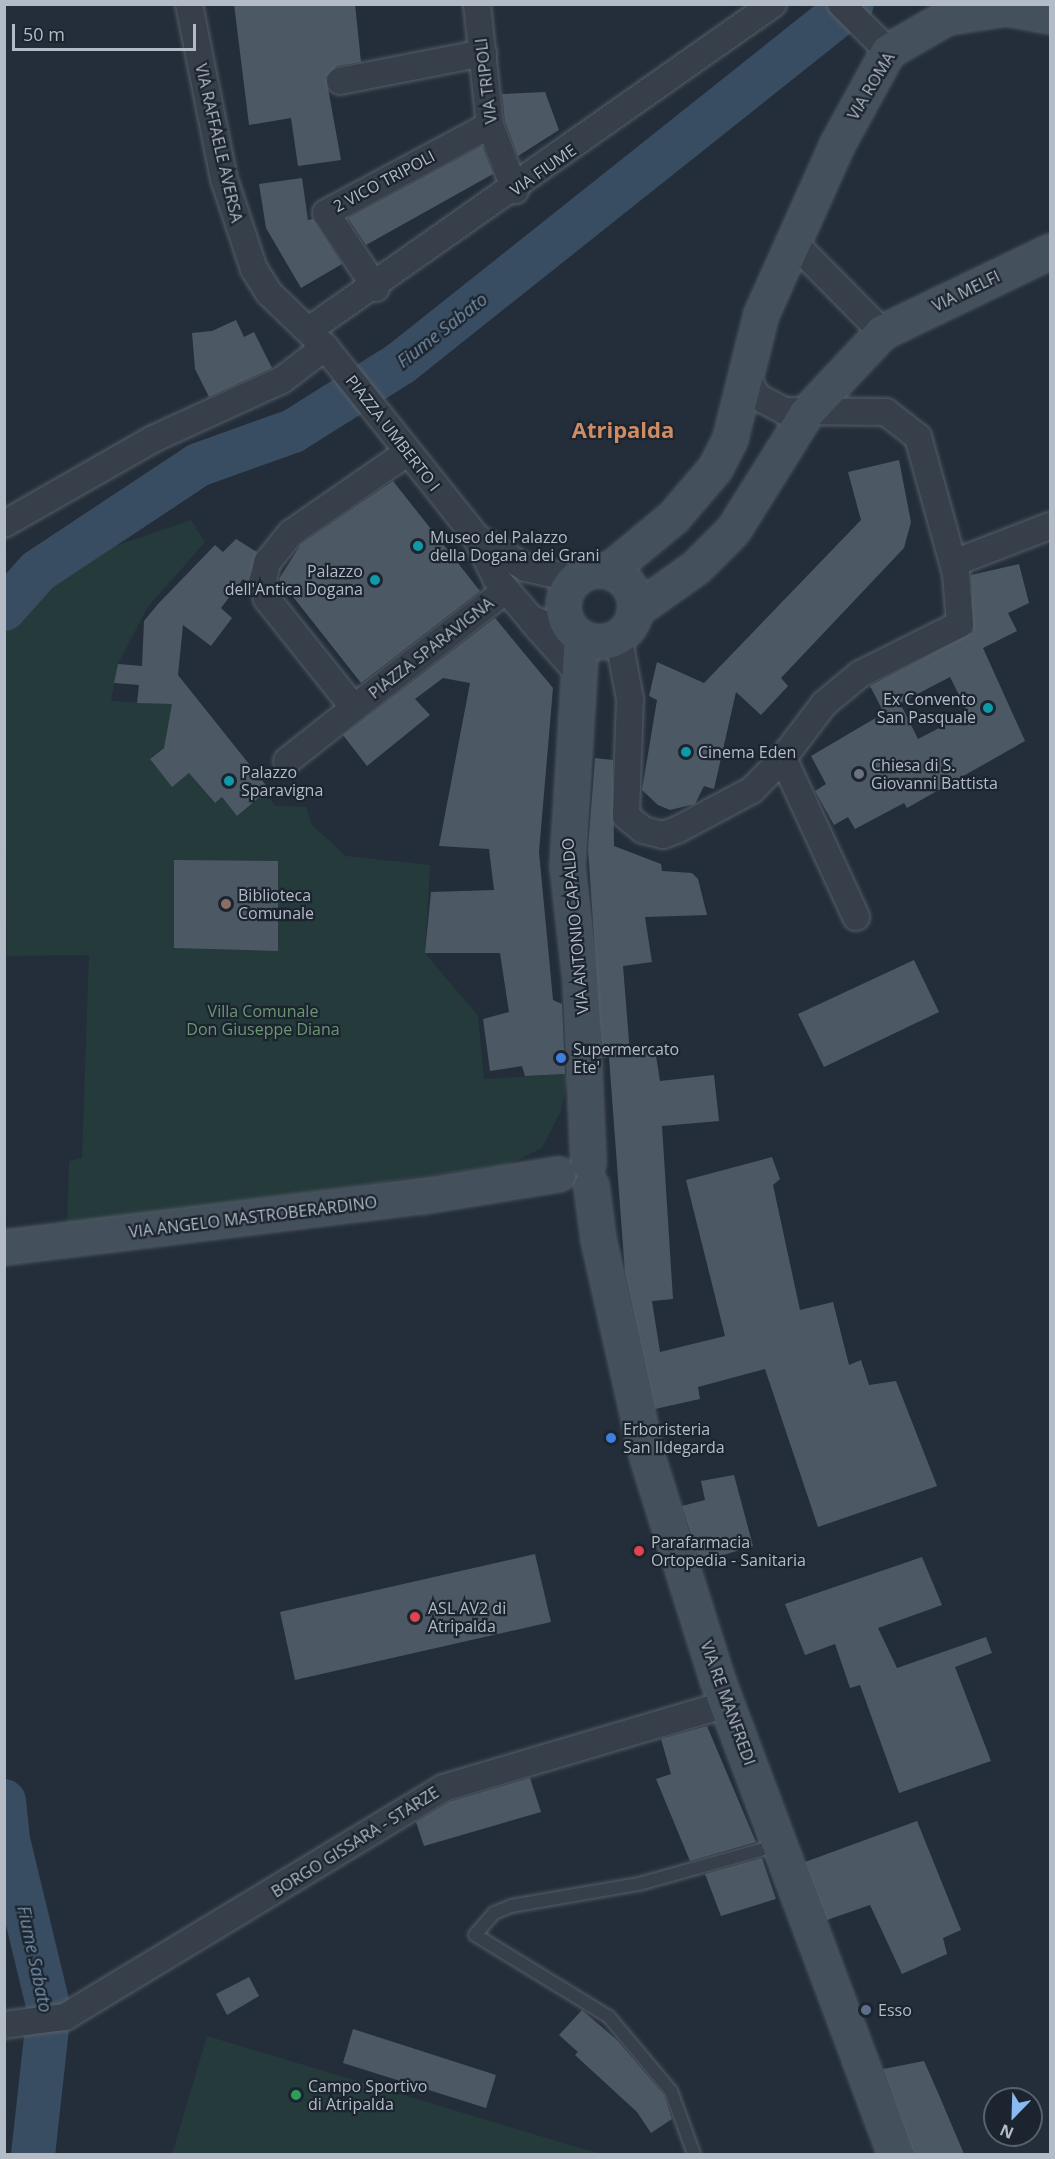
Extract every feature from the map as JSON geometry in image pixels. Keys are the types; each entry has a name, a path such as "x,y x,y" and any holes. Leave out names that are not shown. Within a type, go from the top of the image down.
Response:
{"street":[{"name":"VIA RAFFAELE AVERSA","path":"189,4 224,179 243,243 269,293 322,344"},
{"name":"VIA TRIPOLI","path":"477,4 490,125 515,190"},
{"name":"VIA FIUME","path":"4,524 153,439 282,380 322,344 376,288 773,4"},
{"name":"VIA ROMA","path":"793,242 837,144 888,51 947,17 1006,8 1050,16"},
{"path":"850,13 888,51"},
{"path":"340,81 483,53"},
{"name":"2 VICO TRIPOLI","path":"376,288 327,213 490,125"},
{"name":"PIAZZA UMBERTO I","path":"476,537 526,568 574,579 596,570 608,571 696,495 730,438 747,379 761,314 793,242"},
{"path":"579,714 580,675 610,631 696,567 733,530 806,413 882,332 793,242"},
{"name":"VIA MELFI","path":"882,332 1050,250"},
{"name":"PIAZZA UMBERTO I","path":"322,344 476,537 506,590 580,675"},
{"path":"574,579 563,610 610,631 630,699 626,816 643,830 663,835 677,830 752,790 783,759 824,704 860,674 960,624 954,564 918,437 886,412 784,411 758,397 747,379"},
{"name":"PIAZZA SPARAVIGNA","path":"402,444 291,533 267,563 263,580 267,599 354,708 506,590"},
{"path":"954,564 1050,526"},
{"path":"579,714 626,582 608,571"},
{"name":"PIAZZA UMBERTO I","path":"531,619 610,631"},
{"path":"287,761 354,708"},
{"name":"VIA ANTONIO CAPALDO","path":"573,1177 588,1102 567,866 567,814 579,714"},
{"path":"783,759 856,917"},
{"name":"VIA ANGELO MASTROBERARDINO","path":"4,1247 501,1183 573,1177"},
{"name":"VIA RE MANFREDI","path":"573,1177 598,1239 647,1457 727,1704 896,2154"},
{"name":"BORGO GISSARA - STARZE","path":"6,2025 65,2017 443,1788 727,1704"}],"lane":[{"path":"694,2154 671,2091 609,2017 475,1935 494,1913 511,1906 639,1884 779,1844"}],"green space":[{"name":"Villa Comunale Don Giuseppe Diana","path":"191,520 205,542 147,608 118,664 111,701 174,704 166,736 170,742 150,759 172,786 189,773 214,803 222,797 237,815 265,792 275,806 306,807 312,825 346,856 430,865 425,953 478,1016 484,1079 569,1074 561,1111 542,1148 507,1165 67,1225 69,1161 82,1158 89,955 7,956 4,634 48,584 95,553"},
{"name":"Campo Sportivo di Atripalda","path":"207,2036 600,2154 172,2154"}],"building":[{"path":"234,4 355,4 361,62 337,66 326,77 341,160 298,166 291,118 249,125"},
{"path":"545,92 559,130 518,156 505,121 502,94"},
{"path":"482,146 493,174 366,245 348,218"},
{"path":"302,178 308,220 313,219 342,264 301,288 266,228 259,184"},
{"path":"236,320 244,337 254,332 272,368 209,397 195,369 192,333 212,331"},
{"path":"899,460 911,522 904,548 781,678 788,686 761,715 736,692 714,789 704,786 695,804 670,810 658,805 642,790 657,700 649,696 657,662 704,683 861,520 848,472"},
{"name":"Palazzo dell'Antica Dogana","path":"393,481 480,591 361,683 279,579 301,544"},
{"path":"236,539 257,552 248,582 243,579 221,608 232,618 211,646 183,625 178,675 269,789 237,816 222,797 215,803 189,773 172,787 150,759 164,748 172,704 137,703 139,685 114,683 118,664 142,666 144,621 158,604 215,545 223,552"},
{"path":"1019,564 1029,603 1008,613 1017,631 983,648 1025,741 907,808 904,803 855,829 848,817 834,825 815,791 826,784 811,756 884,713 870,686 973,632 971,575","holes":["950,677 968,713 918,739 900,703"]},
{"path":"495,618 553,688 539,852 553,1000 562,1004 565,1074 525,1076 522,1066 490,1071 483,1019 509,1012 500,953 425,953 431,892 494,890 489,849 439,846 470,683 443,678 415,699 430,715 367,766 343,735"},
{"path":"595,758 613,760 614,846 661,864 662,871 692,873 698,879 707,915 645,917 652,962 623,966 630,1054 655,1050 660,1081 714,1075 719,1121 662,1126 673,1299 652,1301 660,1352 725,1336 686,1180 772,1157 780,1179 773,1185 800,1310 833,1302 849,1365 861,1360 869,1385 896,1381 937,1486 818,1527 765,1369 698,1387 700,1399 655,1409 625,1273 609,1057 604,1058 601,1038 588,849"},
{"name":"Biblioteca Comunale","path":"174,860 278,861 278,951 174,948"},
{"path":"914,960 939,1012 824,1067 798,1014"},
{"path":"734,1475 753,1546 700,1562 682,1506 705,1500 701,1481"},
{"name":"ASL AV2 di Atripalda","path":"535,1554 551,1622 295,1680 280,1612"},
{"path":"922,1557 942,1605 878,1628 897,1668 986,1637 992,1653 955,1667 991,1761 899,1793 860,1685 850,1688 835,1644 805,1655 785,1604"},
{"path":"707,1726 756,1842 690,1861 656,1779 671,1774 661,1739"},
{"path":"530,1778 541,1812 424,1846 416,1822 449,1802"},
{"path":"917,1821 961,1930 943,1938 947,1954 902,1974 870,1905 827,1920 805,1862"},
{"path":"762,1858 776,1899 721,1916 705,1874"},
{"path":"249,1977 259,1996 227,2015 216,1994"},
{"path":"582,2010 617,2040 664,2095 672,2119 651,2133 637,2112 575,2055 578,2052 559,2035"},
{"path":"353,2029 496,2075 486,2108 343,2063"},
{"path":"924,2061 964,2154 914,2154 883,2069"}],"waterway":[{"name":"Fiume Sabato","path":"4,609 38,571 198,465 293,431 401,363 852,4"},
{"name":"Fiume Sabato","path":"4,1801 8,1840 49,2010 33,2154"}],"place":[{"name":"Museo del Palazzo della Dogana dei Grani","path":"418,546"},
{"name":"Palazzo dell'Antica Dogana","path":"375,580"},
{"name":"Ex Convento San Pasquale","path":"988,708"},
{"name":"Cinema Eden","path":"686,752"},
{"name":"Chiesa di S. Giovanni Battista","path":"859,774"},
{"name":"Palazzo Sparavigna","path":"229,781"},
{"name":"Biblioteca Comunale","path":"226,904"},
{"name":"Supermercato Ete'","path":"561,1058"},
{"name":"Erboristeria San Ildegarda","path":"611,1438"},
{"name":"Parafarmacia Ortopedia - Sanitaria","path":"639,1551"},
{"name":"ASL AV2 di Atripalda","path":"415,1617"},
{"name":"Esso","path":"866,2010"},
{"name":"Campo Sportivo di Atripalda","path":"296,2095"}],"district":[{"name":"Atripalda","path":"623,430"}]}
